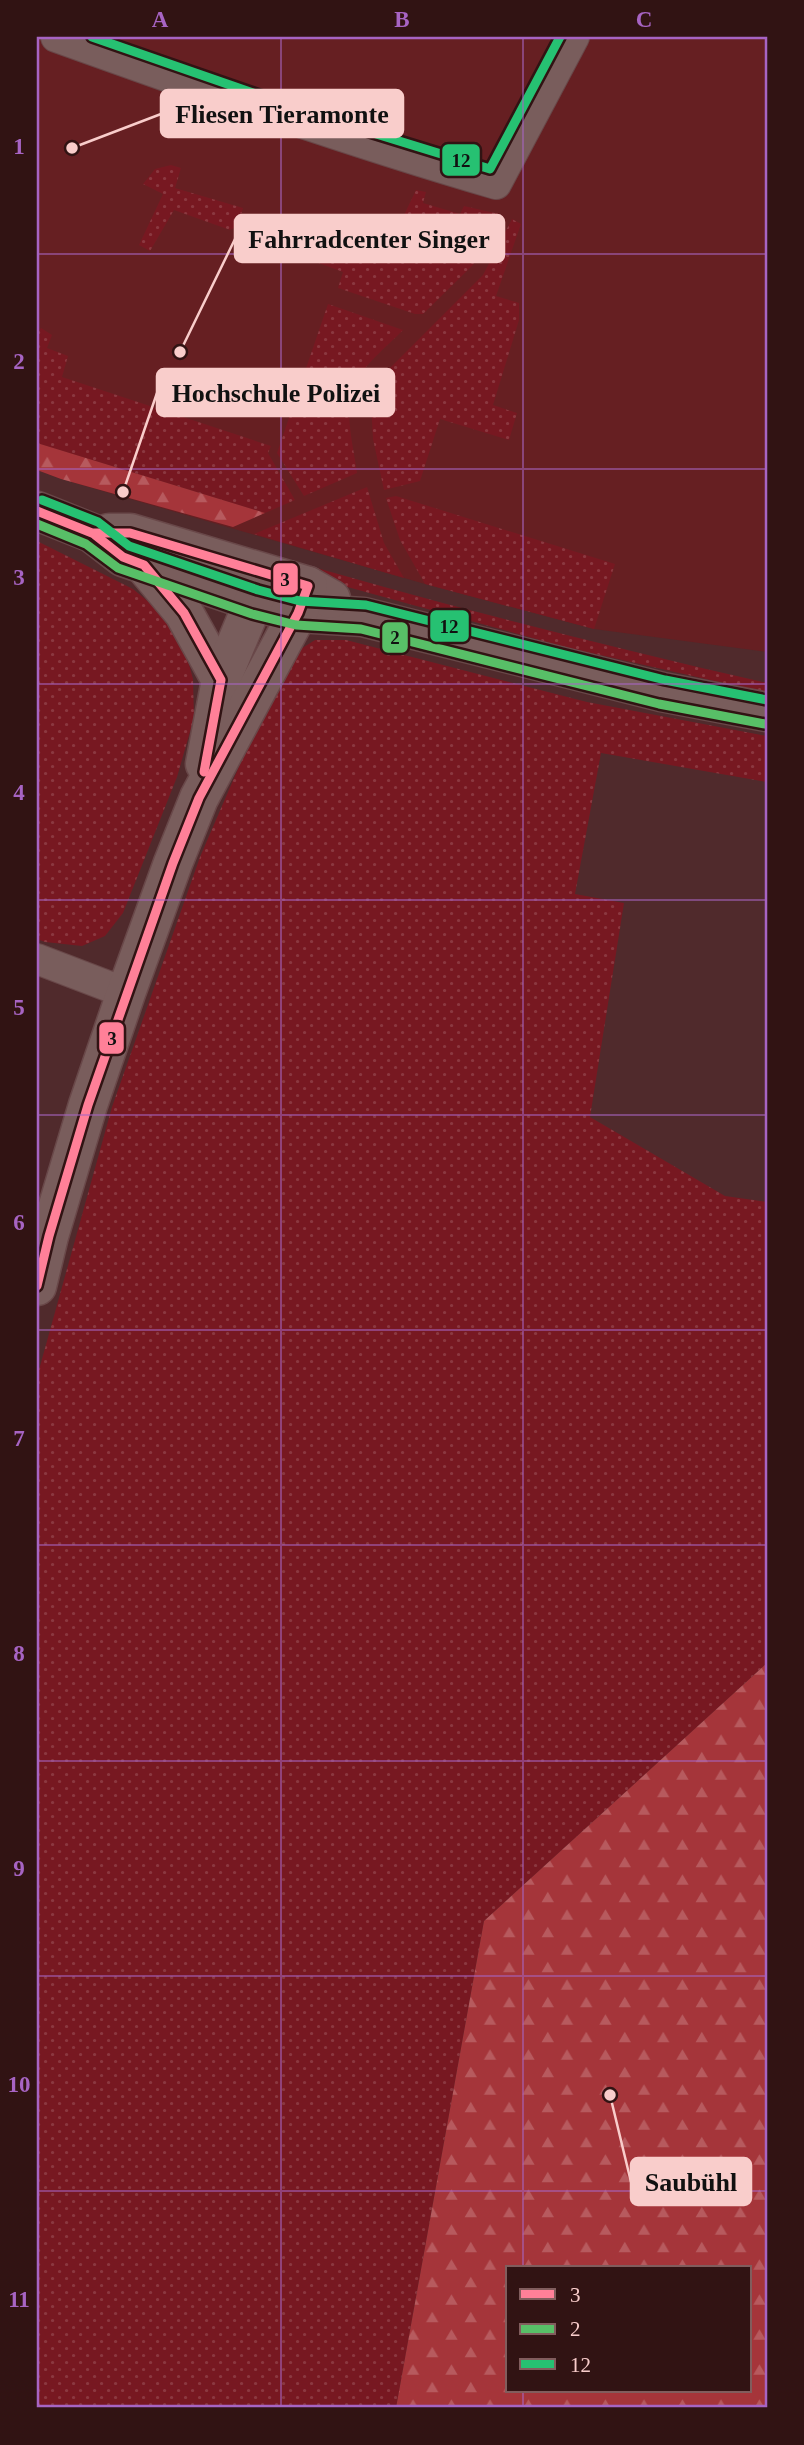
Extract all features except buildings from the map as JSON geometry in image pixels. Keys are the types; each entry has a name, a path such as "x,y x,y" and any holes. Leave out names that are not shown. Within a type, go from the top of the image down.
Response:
{"street":[{"path":"56,37 408,158 496,184 574,37"},
{"path":"37,511 92,533 122,557 144,565 260,587 363,617 662,692 767,712"},
{"path":"92,533 130,533 260,587"},
{"path":"144,565 184,613 220,680"},
{"path":"199,798 220,680 260,587"},
{"path":"37,1286 84,1118 125,993 199,798 303,599"},
{"path":"37,959 125,993"}],"shaded area":[{"path":"37,37 767,37 767,652 594,629 425,584 37,470"},
{"path":"171,165 181,168 175,188 243,208 238,226 230,230 174,210 150,251 139,245 163,194 143,184 155,169"},
{"path":"416,190 426,192 423,203 460,214 464,206 499,214 473,265 423,314 415,314 338,288 343,272 283,250 280,242 287,224 367,254 373,232 393,238"},
{"path":"512,219 521,224 496,296 519,303 519,320 493,405 517,413 509,440 440,419 420,481 384,490 373,439 373,391 387,371 483,275"},
{"path":"328,304 403,330 368,365 353,389 349,409 357,473 304,496 277,453"},
{"path":"41,328 52,335 47,348 68,356 62,377 271,446 268,453 295,500 265,513 37,443 37,334"},
{"path":"367,487 384,543 404,578 254,534"},
{"path":"396,496 615,564 594,629 425,584 400,540 386,498"},
{"path":"37,541 133,589 162,613 184,646 193,679 194,718 177,777 123,913 105,936 82,946 37,939"},
{"path":"245,547 504,619 767,683 767,693 565,647 239,557"},
{"path":"315,640 346,640 587,702 767,736 767,782 601,753 575,894 624,903 590,1117 725,1196 767,1202 767,1663 484,1921 396,2408 37,2408 37,1377 112,1107 200,857 281,669 296,652"}],"green space":[{"path":"37,443 265,513 233,527 61,479 37,470"},
{"path":"767,1663 767,2408 396,2408 484,1921"}],"transit line":[{"name":"12","path":"92,37 334,121 490,169 560,37"},
{"name":"12","path":"42,500 98,522 129,546 258,590 300,601 366,605 665,680 767,700"},
{"name":"3","path":"37,511 92,533 130,533 308,586 298,613 199,798 173,863 88,1105 37,1286"},
{"name":"2","path":"37,524 86,544 118,568 252,614 296,625 361,629 659,704 765,724"},
{"name":"3","path":"95,535 123,557 144,565 184,613 221,680 204,772"}],"place":[{"name":"Fliesen Tieramonte","path":"72,148"},
{"name":"Fahrradcenter Singer","path":"180,352"},
{"name":"Hochschule Polizei","path":"123,492"},
{"name":"Saubühl","path":"610,2095"}]}
